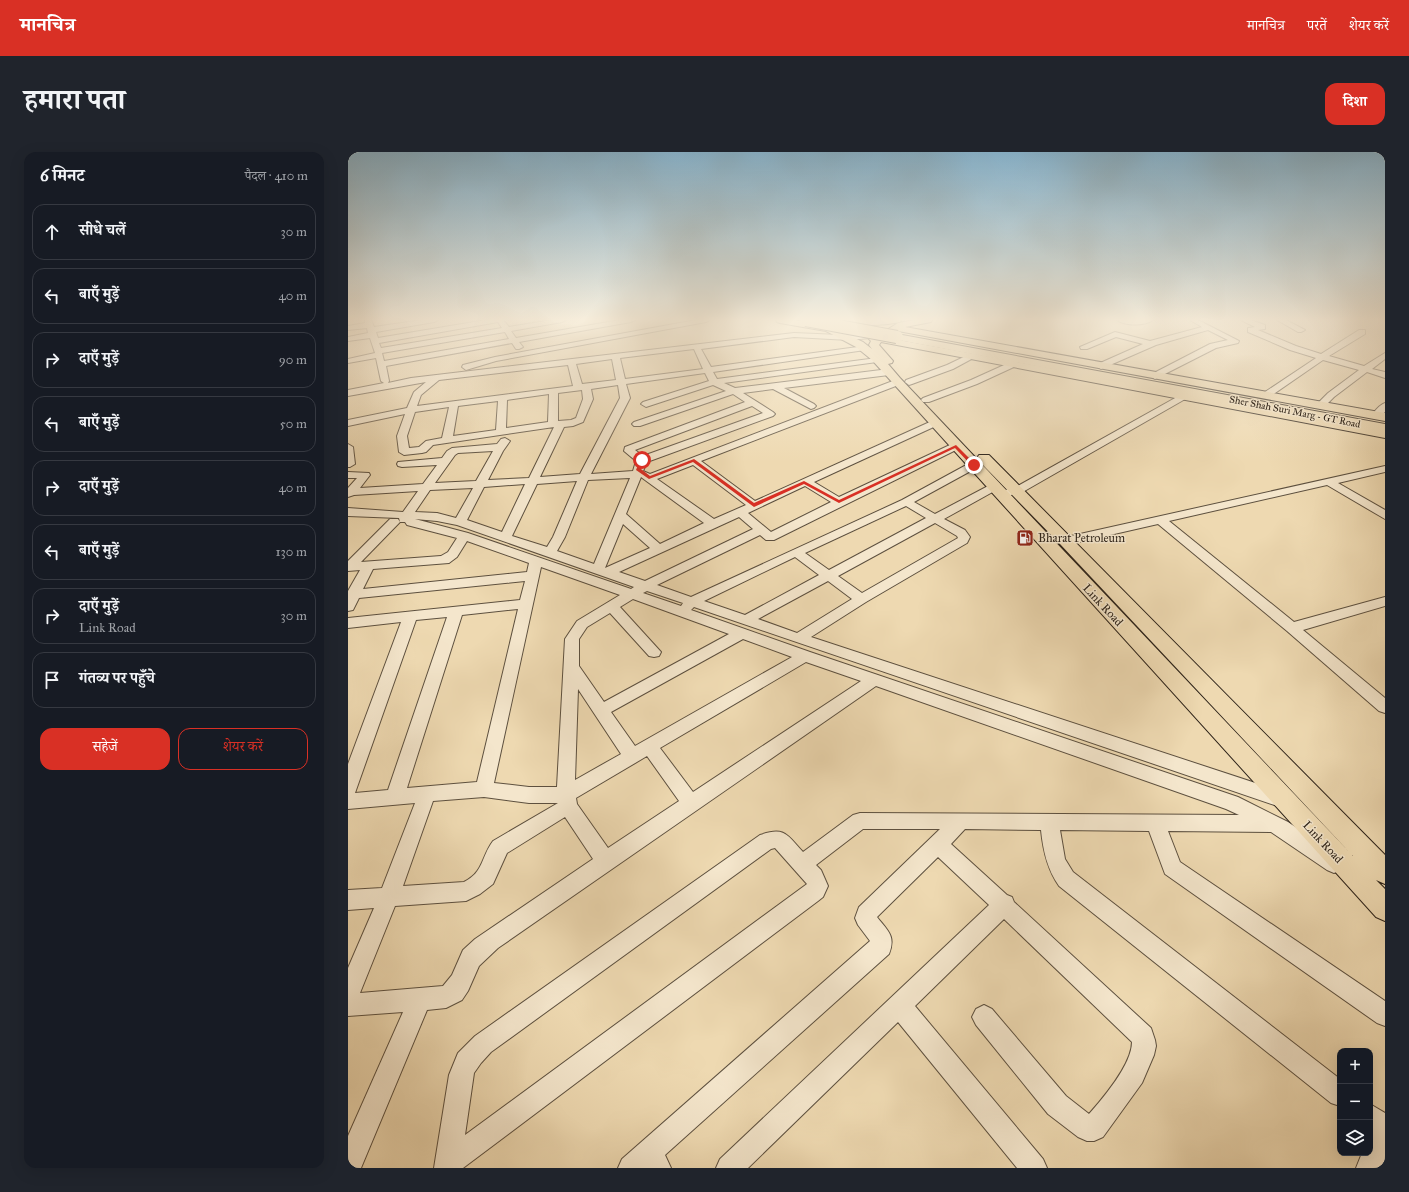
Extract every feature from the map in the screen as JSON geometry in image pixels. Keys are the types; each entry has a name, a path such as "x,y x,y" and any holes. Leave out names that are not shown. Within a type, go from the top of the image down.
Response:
{"highway":[{"name":"Sher Shah Suri Marg - GT Road","path":"1087,367 1385,428"},
{"name":"Sher Shah Suri Marg - GT Road","path":"1107,367 1382,418"}],"main road":[{"name":"Link Road","path":"884,367 974,465 1066,541 1384,870"},
{"name":"Link Road","path":"895,367 926,400 1004,491 1284,800 1385,908"},
{"path":"1031,367 1385,434"},
{"path":"1109,367 1382,418"}],"street":[{"path":"382,367 386,381"},
{"path":"348,389 386,381 476,367"},
{"path":"348,394 411,381 437,378 483,367"},
{"path":"437,378 418,391 402,436 404,452 422,450 430,443 514,429 573,423 580,420 588,399 573,367"},
{"path":"484,789 532,576 543,558 559,537 584,477 625,398 618,367"},
{"path":"646,404 668,382 708,370 726,367"},
{"path":"348,423 411,410 554,390 622,382 714,382 820,367"},
{"path":"909,382 951,367"},
{"path":"926,400 974,382 1006,367"},
{"path":"1155,376 1172,367"},
{"path":"1265,396 1307,367"},
{"path":"1360,367 1385,375"},
{"path":"816,368 824,380"},
{"path":"1320,406 1366,369"},
{"path":"708,370 714,382 734,391 788,425"},
{"path":"637,424 734,391 889,372"},
{"path":"649,478 898,382"},
{"path":"774,386 811,406"},
{"path":"505,538 533,480 557,424 554,390"},
{"path":"602,710 828,576 937,519 1004,491 1184,396"},
{"path":"501,431 503,397"},
{"path":"713,524 649,478 639,468 629,449 752,403"},
{"path":"447,440 454,404"},
{"path":"1382,418 1385,406"},
{"path":"350,493 584,477 639,468 770,414"},
{"path":"602,572 659,549 935,423"},
{"path":"348,567 444,560 453,554 480,484 500,447 514,429"},
{"path":"606,861 567,800 572,639 582,624 637,591 765,533 839,502 956,446"},
{"path":"348,567 403,519 428,487 451,453 455,451 500,447"},
{"path":"348,448 350,464"},
{"path":"402,464 445,461"},
{"path":"694,461 754,505"},
{"path":"686,607 791,554 906,502 974,465"},
{"path":"602,572 620,515 639,468"},
{"path":"1066,541 1385,469"},
{"path":"348,475 365,475 350,493"},
{"path":"804,482 839,502"},
{"path":"1329,482 1385,515"},
{"path":"799,638 861,599 963,540 964,537 961,533 906,502"},
{"path":"348,512 403,519"},
{"path":"740,512 765,533 770,542 828,576 861,599"},
{"path":"620,515 659,549"},
{"path":"348,520 438,517 462,529 744,627 806,656 827,656 1284,800"},
{"path":"1159,519 1292,628 1385,707"},
{"path":"462,529 505,538 543,558 602,572 637,591"},
{"path":"348,607 351,595 368,566"},
{"path":"351,595 532,576"},
{"path":"1292,628 1385,601"},
{"path":"348,623 526,604"},
{"path":"611,606 654,652"},
{"path":"395,796 456,611"},
{"path":"348,788 410,616"},
{"path":"744,627 799,638 827,656 874,680 1207,794 1232,804 1274,824 1357,879"},
{"path":"348,900 457,893 466,891 482,882 486,876 494,855 500,847 567,800 632,756 806,656"},
{"path":"572,668 632,756"},
{"path":"348,1005 420,999 444,996 453,992 460,984 466,966 472,957 483,946 691,803 874,680"},
{"path":"649,746 691,803"},
{"path":"348,801 484,789 567,800"},
{"path":"348,994 389,897 427,794"},
{"path":"802,864 860,821 1274,824"},
{"path":"646,1163 881,946 882,940 864,918 866,914 961,821"},
{"path":"1049,822 1053,852 1059,871 1066,879 1337,1092"},
{"path":"1156,823 1172,868 1312,963 1385,1015"},
{"path":"778,838 817,882 818,886 816,890 448,1166 464,1063 483,1044 767,841 778,838"},
{"path":"938,844 1004,904 1141,1034 1145,1044 1137,1067 1100,1121 1094,1128 1087,1128 1057,1105 984,1017"},
{"path":"729,1168 1004,904"},
{"path":"348,1167 420,999"},
{"path":"899,1005 1034,1168"},
{"path":"1373,1119 1385,1129"},
{"path":"1369,1168 1385,1132"}],"place":[{"name":"Bharat Petroleum","path":"1025,538"}],"route":[{"path":"642,460 639,470 649,478 694,461 754,505 804,482 839,502 956,446 974,465"}]}
